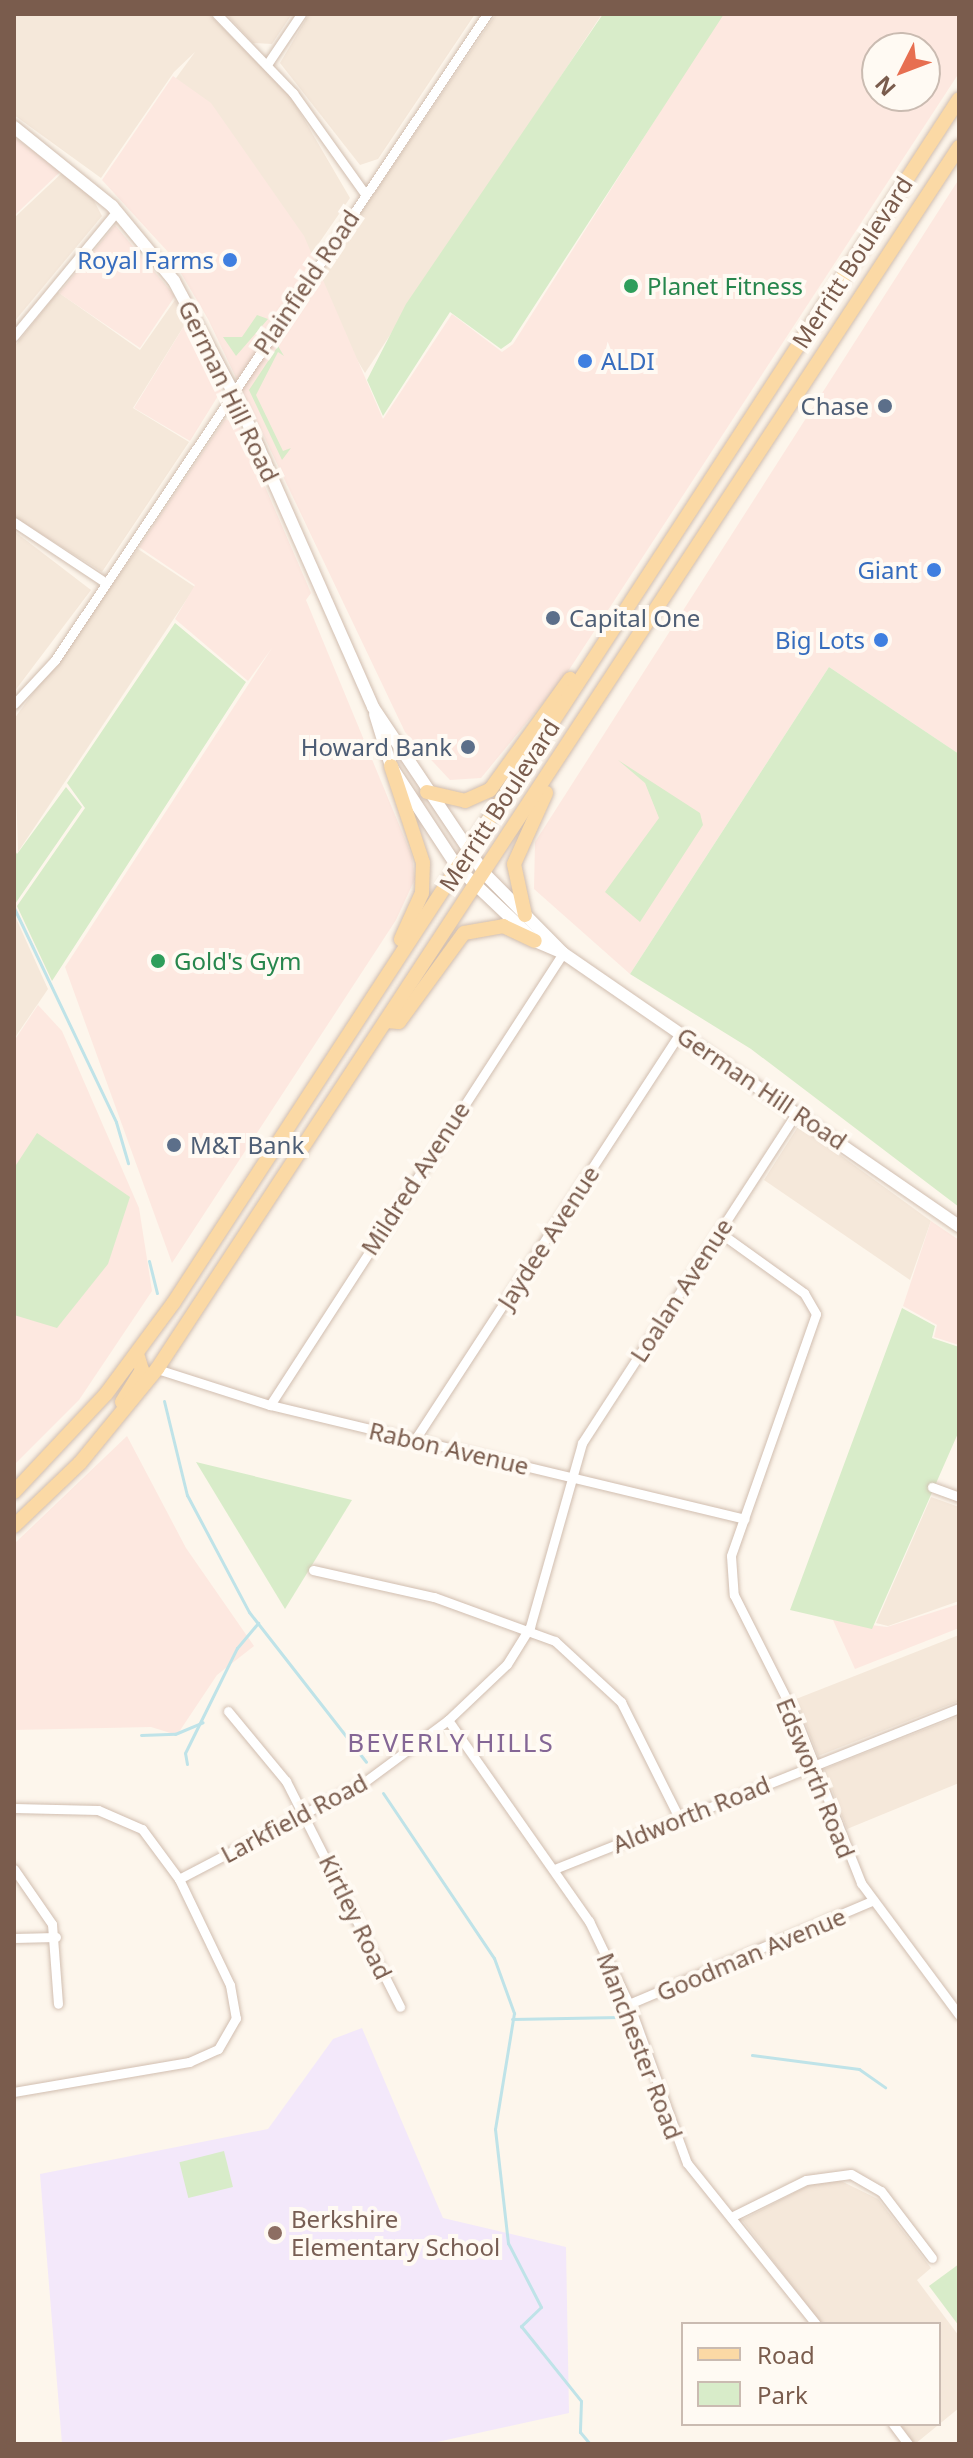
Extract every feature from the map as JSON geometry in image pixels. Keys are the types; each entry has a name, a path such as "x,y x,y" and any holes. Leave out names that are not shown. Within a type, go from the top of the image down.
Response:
{"main road":[{"name":"Merritt Boulevard","path":"14,1492 137,1354 174,1302 959,99"},
{"name":"Merritt Boulevard","path":"14,1526 105,1436 157,1369 959,147"},
{"path":"427,792 465,801 490,790 570,679 577,684"},
{"path":"525,915 514,864 565,750"},
{"path":"391,766 423,863 422,893 401,952"},
{"path":"386,1021 399,1022 464,933 503,926 535,941"},
{"path":"157,1369 150,1352 174,1302"},
{"path":"105,1436 142,1370 137,1354"}],"street":[{"path":"217,14 268,63 365,194"},
{"path":"268,63 301,14"},
{"name":"Plainfield Road","path":"14,704 55,660 487,14"},
{"name":"German Hill Road","path":"14,127 117,211 174,281 233,391 373,707 391,766 458,868 535,941 563,953 681,1032 959,1226"},
{"path":"14,336 117,211"},
{"path":"14,522 106,583"},
{"name":"German Hill Road","path":"373,707 468,854 563,953"},
{"name":"Mildred Avenue","path":"270,1405 563,953"},
{"name":"Jaydee Avenue","path":"414,1441 681,1032"},
{"name":"Loalan Avenue","path":"573,1474 591,1427 798,1111"},
{"name":"Edsworth Road","path":"719,1232 804,1293 816,1314 731,1556 734,1595 814,1765 872,1901 959,2015"},
{"name":"Rabon Avenue","path":"157,1369 270,1405 414,1441 573,1474 744,1519"},
{"name":"Larkfield Road","path":"179,1879 305,1815 448,1720 498,1674 530,1627 573,1474"},
{"path":"932,1487 959,1497"},
{"path":"313,1570 530,1627 610,1687 679,1818"},
{"name":"Aldworth Road","path":"557,1868 959,1708"},
{"name":"Kirtley Road","path":"228,1711 266,1753 305,1815 400,2007"},
{"name":"Manchester Road","path":"448,1720 557,1868 629,2004 687,2163 733,2216 814,2322"},
{"path":"14,1808 114,1814 154,1841 179,1879 230,1985 231,2034 189,2062 14,2092"},
{"path":"14,1869 56,1937 58,2004"},
{"name":"Goodman Avenue","path":"629,2004 872,1901"},
{"path":"14,1938 56,1937"},
{"path":"733,2216 806,2180 851,2174 881,2191 932,2258"},
{"path":"894,2426 908,2444"}],"shaded area":[{"path":"14,14 209,14 291,97 350,198 306,262 171,85 195,52 174,72 101,178 14,115"},
{"path":"226,14 292,14 272,44 253,43"},
{"path":"309,14 475,14 378,159 360,165 280,63"},
{"path":"496,14 602,14 365,373 312,285"},
{"path":"722,14 959,14 959,73 941,101 941,32 861,32 861,112 934,112 565,676 481,778 450,780 405,732 208,319 169,253 102,180 173,76 211,103 304,236 383,419 452,314 502,352 513,344"},
{"path":"14,137 61,171 14,216"},
{"path":"63,172 92,197 102,216 14,322 14,218"},
{"path":"959,179 959,754 829,667 630,974 534,889 535,842"},
{"path":"115,225 175,296 140,348 59,293"},
{"path":"58,292 140,350 175,300 187,321 133,408 189,442 102,572 14,517 14,347"},
{"path":"187,321 221,391 190,441 134,408"},
{"path":"225,419 238,424 311,593 306,600 412,856 415,879 396,920 172,1263 65,967 272,648 248,681 175,619 195,585 139,547"},
{"path":"14,531 91,590 14,692"},
{"path":"138,549 195,587 18,852 14,719"},
{"path":"14,914 48,989 14,1039"},
{"path":"38,1005 62,1031 139,1208 152,1291 79,1400 14,1465 14,1041"},
{"path":"799,1125 931,1221 910,1280 764,1180"},
{"path":"931,1221 959,1240 959,1345 934,1337 937,1325 903,1306"},
{"path":"127,1436 186,1548 254,1646 217,1675 177,1735 151,1727 14,1730 14,1544"},
{"path":"931,1497 959,1507 959,1601 888,1626 876,1623"},
{"path":"959,1604 959,1628 855,1669 833,1620 887,1627"},
{"path":"959,1635 959,1701 818,1756 796,1699"},
{"path":"959,1716 959,1783 847,1829 824,1769"},
{"name":"Berkshire Elementary School","path":"362,2028 443,2218 566,2247 569,2413 428,2444 62,2444 40,2174 268,2129 333,2039"},
{"path":"839,2180 878,2199 931,2268 917,2280 959,2336 959,2408 941,2423 941,2322 819,2322 742,2220 815,2182"},
{"path":"898,2426 937,2426 915,2444"}],"green space":[{"path":"603,14 724,14 511,342 501,349 450,312 383,416 367,380 406,304"},
{"path":"257,315 268,319 236,356 223,337 242,337"},
{"path":"278,346 284,356 278,352 256,395 283,451 291,448 282,460 249,390"},
{"path":"175,623 246,682 52,981 17,906 85,808 67,783"},
{"path":"829,667 959,754 959,1207 751,1049 630,974"},
{"path":"618,760 700,813 703,825 640,922 605,892 659,818 645,783"},
{"path":"66,787 82,807 15,904 14,849 17,854"},
{"path":"37,1133 130,1197 108,1264 57,1328 14,1315 14,1168"},
{"path":"902,1308 935,1326 932,1338 959,1347 959,1431 872,1629 790,1610"},
{"path":"196,1462 352,1500 285,1609"},
{"path":"224,2151 233,2187 188,2198 179,2162"},
{"path":"959,2264 959,2326 929,2286"}],"waterway":[{"path":"14,908 116,1122 128,1163"},
{"path":"149,1261 157,1293"},
{"path":"164,1401 187,1495 249,1612 366,1762"},
{"path":"187,1764 185,1753 237,1648 258,1623"},
{"path":"141,1735 175,1734 203,1722"},
{"path":"383,1793 494,1958 514,2013 495,2129 508,2243 541,2307 521,2326 581,2401 580,2432 590,2444"},
{"path":"512,2019 620,2017"},
{"path":"752,2055 859,2069 885,2087"}],"place":[{"name":"Royal Farms","path":"230,260"},
{"name":"Planet Fitness","path":"631,286"},
{"name":"ALDI","path":"585,361"},
{"name":"Chase","path":"885,406"},
{"name":"Giant","path":"934,570"},
{"name":"Capital One","path":"553,618"},
{"name":"Big Lots","path":"881,640"},
{"name":"Howard Bank","path":"468,747"},
{"name":"Gold's Gym","path":"158,961"},
{"name":"M&T Bank","path":"174,1145"},
{"name":"Berkshire Elementary School","path":"275,2233"}],"district":[{"name":"BEVERLY HILLS","path":"451,1743"}]}
